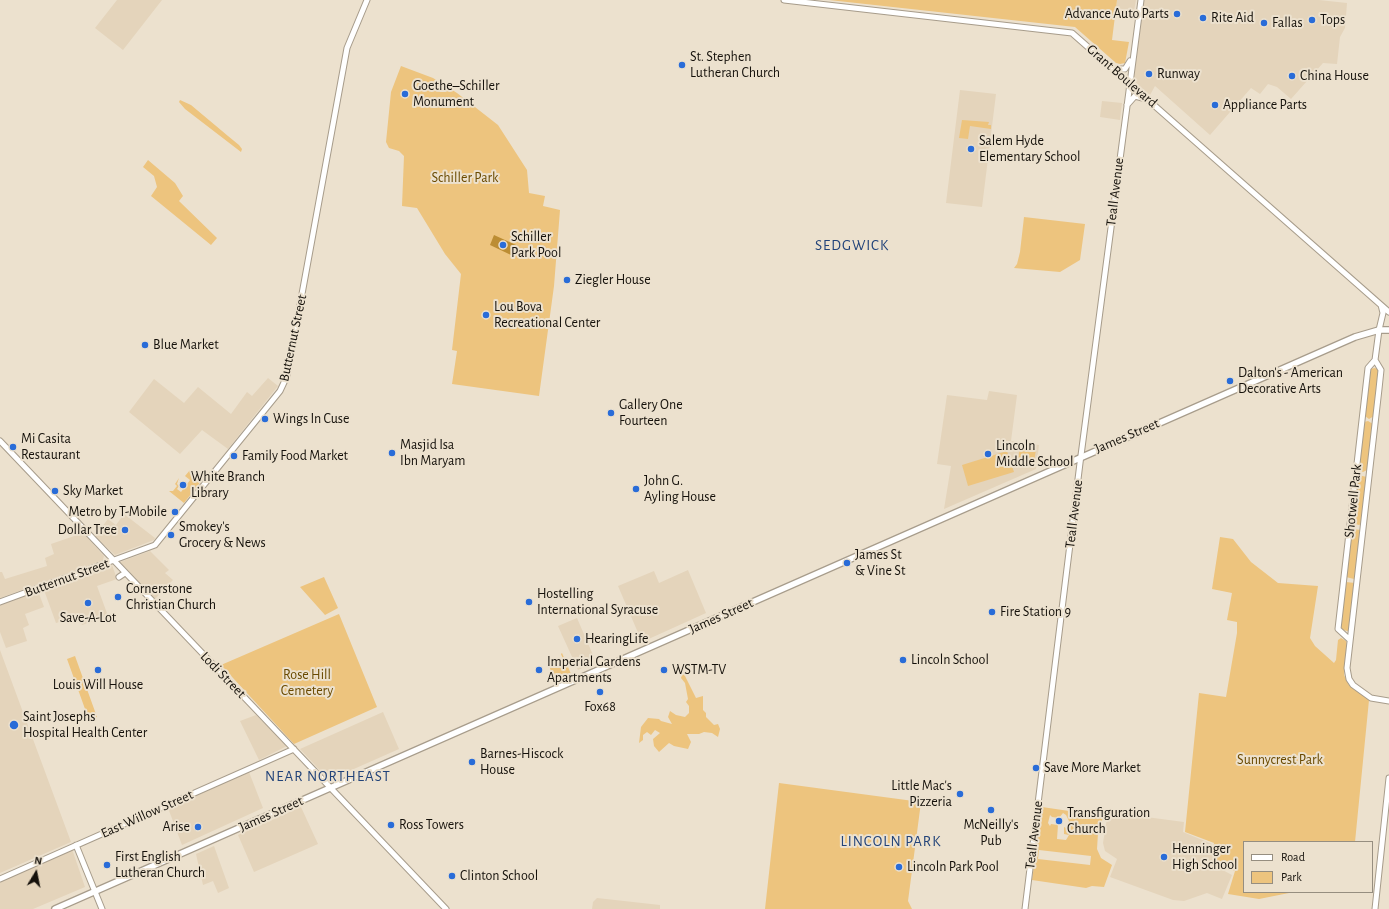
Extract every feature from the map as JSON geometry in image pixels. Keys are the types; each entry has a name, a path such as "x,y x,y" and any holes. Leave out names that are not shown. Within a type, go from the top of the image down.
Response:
{"main road":[{"name":"James Street","path":"55,909 1354,337 1379,330 1389,330"}],"street":[{"name":"Butternut Street","path":"0,602 114,561 159,542 284,384 348,48 367,0"},
{"name":"Grant Boulevard","path":"784,0 1065,31 1075,35 1381,304 1389,313"},
{"name":"Teall Avenue","path":"1025,909 1081,456 1140,0"},
{"path":"1113,68 1125,69 1133,55"},
{"path":"1126,106 1135,96 1149,100"},
{"path":"1381,304 1384,313 1383,319"},
{"path":"1383,319 1389,313"},
{"name":"Shotwell Park","path":"1383,319 1379,330 1376,360 1380,370 1379,389 1350,640 1348,675 1351,682 1364,692 1376,699 1389,701"},
{"name":"Shotwell Park","path":"1350,640 1338,628 1368,368 1376,360"},
{"name":"Lodi Street","path":"0,441 446,909"},
{"path":"119,577 125,573"},
{"name":"East Willow Street","path":"0,879 294,749"},
{"path":"1375,909 1389,778"},
{"path":"76,845 102,909"}],"shaded area":[{"path":"117,0 162,0 123,50 95,28"},
{"path":"1117,0 1136,0 1134,11 1116,8"},
{"path":"1144,0 1319,0 1347,3 1345,28 1340,37 1337,64 1323,63 1291,99 1277,87 1268,84 1260,94 1251,88 1210,135 1155,86 1150,95 1135,82 1134,77"},
{"name":"Salem Hyde Elementary School","path":"960,90 996,94 982,207 946,203"},
{"path":"1102,101 1122,103 1120,120 1100,117"},
{"name":"Schiller Park Pool","path":"494,235 516,245 511,255 490,245"},
{"path":"268,378 278,386 228,449 202,430 180,454 129,412 154,379 184,403 198,387 231,414 247,392 252,396"},
{"name":"Lincoln Middle School","path":"989,391 1017,395 1011,441 1039,445 1036,469 944,509 951,466 937,464 947,395 987,400"},
{"path":"124,514 155,538 154,540 115,555 95,536 108,519 116,525"},
{"path":"83,533 104,556 103,560 0,598 0,572 2,572 5,579 47,566 45,558 54,554 51,544"},
{"path":"150,551 169,570 165,573 173,580 155,599 120,562"},
{"path":"112,565 117,579 97,586 108,616 82,625 78,616 56,623 44,590"},
{"path":"688,570 706,613 642,642 618,586 654,571 659,583"},
{"path":"38,591 44,607 25,614 29,625 23,628 27,641 6,648 0,632 0,605"},
{"path":"577,618 596,662 578,670 558,626"},
{"name":"Saint Josephs Hospital Health Center","path":"0,650 71,842 0,873"},
{"path":"383,712 399,749 329,780 300,749"},
{"path":"256,715 287,746 259,760 240,721"},
{"path":"249,772 263,808 182,845 168,808"},
{"path":"301,807 318,844 254,872 238,835"},
{"name":"Henninger High School","path":"1108,812 1184,822 1183,832 1212,844 1215,866 1232,875 1222,899 1207,893 1184,901 1173,900 1110,877 1117,859 1105,851 1103,843"},
{"path":"214,846 229,888 218,893 213,881 203,885 196,854"},
{"path":"72,849 85,887 33,909 0,909 0,882"},
{"path":"597,898 660,905 660,909 592,909 593,902"}],"green space":[{"path":"829,0 1117,0 1112,40 1129,42 1125,63 1120,64 1116,63 1075,27"},
{"name":"Schiller Park","path":"401,66 433,78 457,93 498,125 527,170 529,193 545,196 543,206 560,210 554,286 539,396 452,384 457,351 452,350 461,274 445,254 417,208 402,206 404,156 399,151 389,148 386,142 391,92"},
{"path":"180,100 191,105 239,145 242,149 241,152 185,109 179,102"},
{"path":"962,120 989,122 988,125 991,125 991,129 970,126 968,139 959,138"},
{"path":"148,160 175,183 183,196 179,201 217,238 211,245 151,196 157,187 154,176 143,167"},
{"path":"1024,217 1085,224 1080,260 1060,272 1014,268 1017,264 1020,252"},
{"path":"1375,368 1379,370 1374,416 1369,419 1365,416 1370,369"},
{"path":"1368,421 1373,424 1367,470 1363,472 1359,470 1364,422"},
{"path":"1020,447 1036,450 1033,467 1017,465"},
{"path":"1007,451 1014,472 968,486 962,465"},
{"path":"190,470 202,480 184,503 169,491 173,491 177,486 175,484 179,478 177,484 179,486 177,489 181,492 190,480 185,476"},
{"path":"1358,475 1367,477 1361,524 1359,525 1352,523"},
{"path":"1352,529 1361,530 1354,579 1346,577"},
{"name":"Sunnycrest Park","path":"1220,537 1233,539 1251,562 1278,583 1318,586 1310,638 1315,646 1334,663 1336,660 1338,640 1341,638 1346,641 1347,645 1344,675 1349,685 1369,700 1355,841 1243,841 1243,893 1289,893 1259,899 1228,894 1235,871 1217,863 1213,849 1214,843 1185,832 1199,693 1226,697 1237,633 1237,622 1227,620 1232,593 1212,589"},
{"path":"324,577 338,608 325,615 300,587"},
{"path":"1346,582 1355,583 1349,631 1342,630 1340,627"},
{"name":"Rose Hill Cemetery","path":"339,614 377,707 294,744 221,665"},
{"path":"562,653 571,674 554,681 549,665 563,659"},
{"path":"75,656 97,717 89,720 67,659"},
{"path":"683,672 696,698 703,696 703,710 706,713 706,717 714,725 718,724 720,729 718,737 712,733 704,732 699,734 687,734 691,742 688,749 674,746 669,743 659,752 654,746 653,739 660,733 655,730 651,735 647,732 643,735 643,740 639,743 641,727 648,718 659,719 672,724 668,717 670,711 676,715 685,717 689,713 689,706 686,702 688,699 685,683 681,678"},
{"name":"LINCOLN PARK","path":"779,783 921,802 908,901 912,909 765,909"},
{"path":"1042,807 1103,816 1098,833 1097,849 1101,858 1112,865 1104,887 1092,886 1086,888 1032,880","holes":["1063,813 1069,821 1066,828 1064,827 1064,834 1069,835 1066,840 1057,839 1058,825 1051,824 1050,826 1048,823 1050,815 1052,817 1059,818","1039,850 1091,856 1090,865 1038,859"]}],"place":[{"name":"Advance Auto Parts","path":"1177,14"},
{"name":"Rite Aid","path":"1203,18"},
{"name":"Tops","path":"1312,20"},
{"name":"Fallas","path":"1264,23"},
{"name":"St. Stephen Lutheran Church","path":"682,65"},
{"name":"Runway","path":"1149,74"},
{"name":"China House","path":"1292,76"},
{"name":"Goethe–Schiller Monument","path":"405,94"},
{"name":"Appliance Parts","path":"1215,105"},
{"name":"Salem Hyde Elementary School","path":"971,149"},
{"name":"Schiller Park Pool","path":"503,245"},
{"name":"Ziegler House","path":"567,280"},
{"name":"Lou Bova Recreational Center","path":"486,315"},
{"name":"Blue Market","path":"145,345"},
{"name":"Dalton's - American Decorative Arts","path":"1230,381"},
{"name":"Gallery One Fourteen","path":"611,413"},
{"name":"Wings In Cuse","path":"265,419"},
{"name":"Mi Casita Restaurant","path":"13,447"},
{"name":"Masjid Isa Ibn Maryam","path":"392,453"},
{"name":"Lincoln Middle School","path":"988,454"},
{"name":"Family Food Market","path":"234,456"},
{"name":"White Branch Library","path":"183,485"},
{"name":"John G. Ayling House","path":"636,489"},
{"name":"Sky Market","path":"55,491"},
{"name":"Metro by T-Mobile","path":"175,512"},
{"name":"Dollar Tree","path":"125,530"},
{"name":"Smokey's Grocery & News","path":"171,535"},
{"name":"James St & Vine St","path":"847,563"},
{"name":"Cornerstone Christian Church","path":"118,597"},
{"name":"Hostelling International Syracuse","path":"529,602"},
{"name":"Save-A-Lot","path":"88,603"},
{"name":"Fire Station 9","path":"992,612"},
{"name":"HearingLife","path":"577,639"},
{"name":"Lincoln School","path":"903,660"},
{"name":"Louis Will House","path":"98,670"},
{"name":"Imperial Gardens Apartments","path":"539,670"},
{"name":"WSTM-TV","path":"664,670"},
{"name":"Fox68","path":"600,692"},
{"name":"Saint Josephs Hospital Health Center","path":"14,725"},
{"name":"Barnes-Hiscock House","path":"472,762"},
{"name":"Save More Market","path":"1036,768"},
{"name":"Little Mac's Pizzeria","path":"960,794"},
{"name":"McNeilly's Pub","path":"991,810"},
{"name":"Transfiguration Church","path":"1059,821"},
{"name":"Ross Towers","path":"391,825"},
{"name":"Arise","path":"198,827"},
{"name":"Henninger High School","path":"1164,857"},
{"name":"First English Lutheran Church","path":"107,865"},
{"name":"Lincoln Park Pool","path":"899,867"},
{"name":"Clinton School","path":"452,876"}],"district":[{"name":"SEDGWICK","path":"852,245"},
{"name":"NEAR NORTHEAST","path":"328,776"},
{"name":"LINCOLN PARK","path":"891,841"}]}
